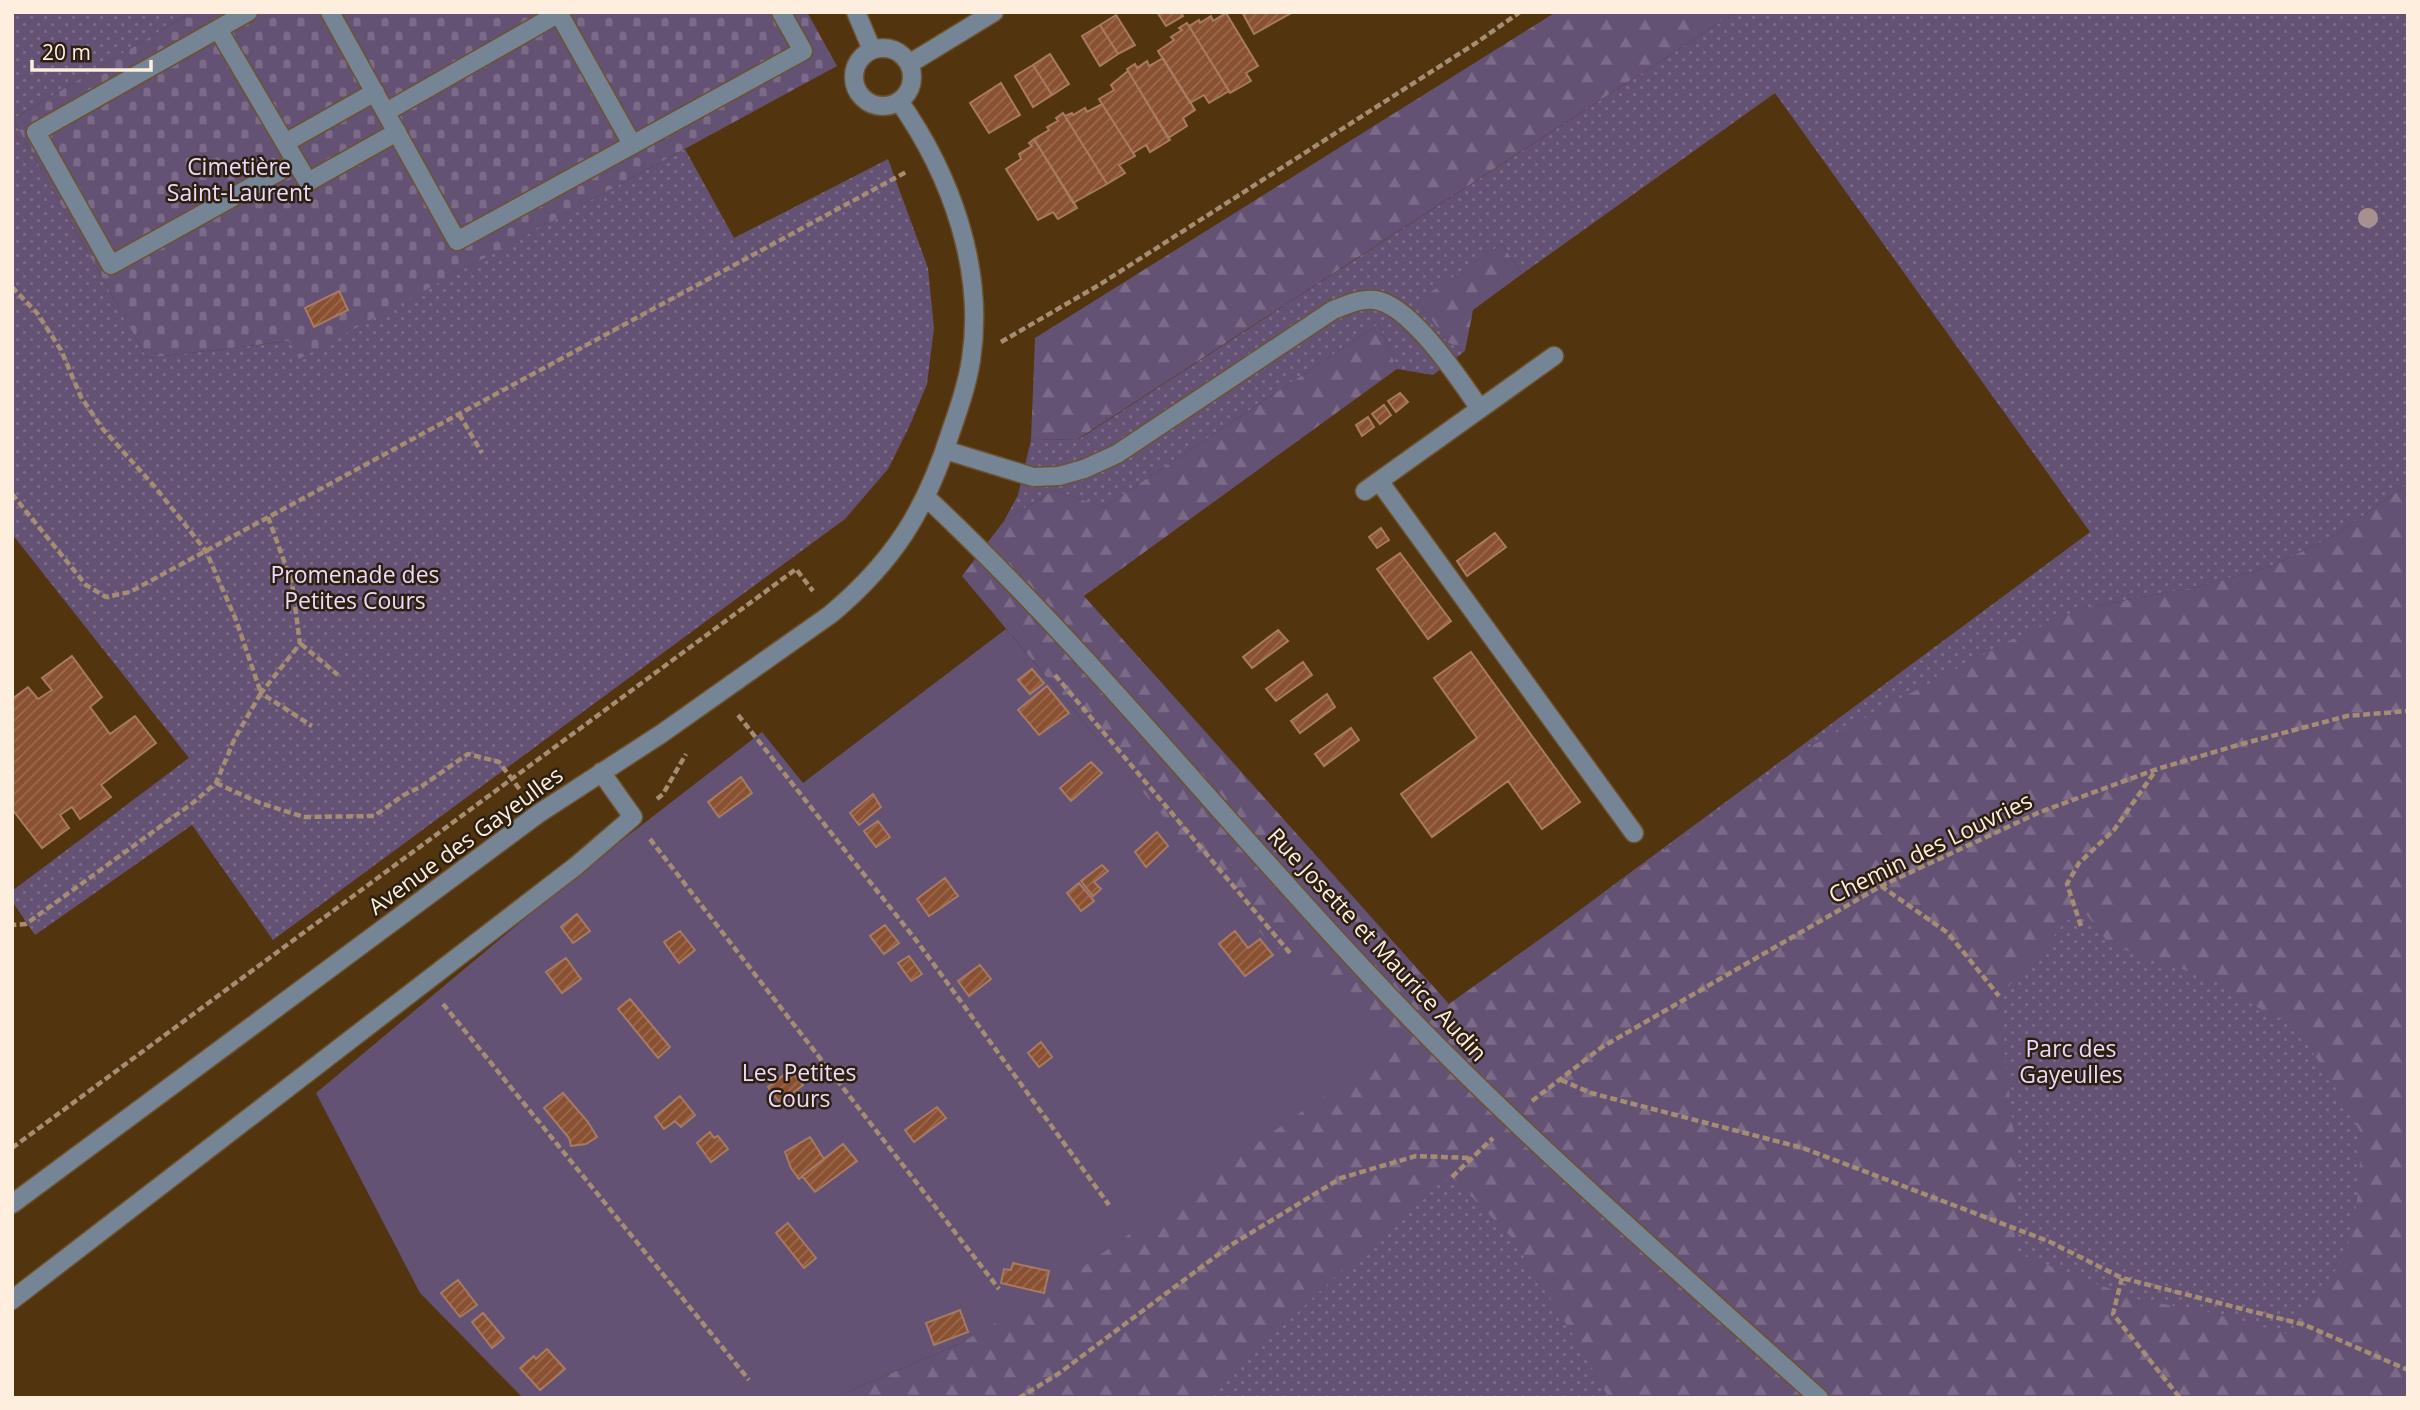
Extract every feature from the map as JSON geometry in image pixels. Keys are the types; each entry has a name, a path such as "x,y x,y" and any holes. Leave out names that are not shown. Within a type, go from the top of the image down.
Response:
{"street":[{"path":"248,12 36,132 111,265 296,162"},
{"path":"330,12 457,241 803,51 781,12"},
{"path":"856,12 872,50"},
{"path":"909,64 994,12"},
{"path":"386,112 559,13 632,144"},
{"path":"218,29 308,182 397,132"},
{"path":"889,48 904,57 909,64 911,80 905,95 899,101 874,104 859,93 854,73 863,56 872,50 889,48"},
{"path":"285,143 375,92"},
{"name":"Avenue des Gayeulles","path":"12,1204 538,814 831,614 855,594 900,543 927,498 966,386 971,359 973,289 962,227 934,157 899,101"},
{"path":"945,450 1034,477 1059,476 1084,469 1117,454 1333,310 1358,300 1377,300 1400,311 1449,363 1480,409"},
{"path":"1554,356 1372,486 1634,833"},
{"name":"Rue Josette et Maurice Audin","path":"927,498 1029,598 1373,980 1512,1120 1819,1398"},
{"path":"12,1300 576,866 633,817 601,772"}],"path":[{"path":"971,359 1099,285 1520,12"},
{"path":"12,494 86,585 106,597 130,592 934,157"},
{"path":"12,287 37,313 61,350 81,397 102,428 155,487 206,551 236,621 261,693 312,726"},
{"path":"460,414 482,453"},
{"path":"268,517 292,583 300,644 338,675"},
{"path":"12,1148 796,569 831,614"},
{"path":"12,925 26,924 194,802 216,783 234,738 261,693 300,644"},
{"path":"1051,670 1290,953"},
{"path":"720,692 919,944 1109,1205"},
{"name":"Chemin des Louvries","path":"1452,1177 1536,1098 1602,1047 1881,886 2040,812 2157,769 2347,716 2408,711"},
{"path":"216,783 260,803 304,817 374,816 468,754 499,762 538,814"},
{"path":"2081,926 2067,884 2079,863 2114,830 2157,769"},
{"path":"633,817 999,1289"},
{"path":"1881,886 1948,933 1999,996"},
{"path":"425,982 749,1380"},
{"path":"1561,1080 1591,1093 1803,1148 2048,1241 2122,1278 2305,1325 2408,1370"},
{"path":"1019,1398 1058,1374 1231,1245 1341,1178 1416,1156 1473,1158"},
{"path":"2122,1278 2113,1314 2180,1398"}],"green space":[{"name":"Promenade des Petites Cours","path":"12,12 192,12 13,119 147,358 290,341 299,358 685,149 734,238 888,159 928,268 934,328 927,384 910,425 888,469 845,519 273,940 192,825 35,935 12,901 12,891 189,758 12,534"},
{"name":"Cimetière Saint-Laurent","path":"192,12 807,12 837,66 299,359 289,341 147,358 13,119"},
{"path":"1556,12 1736,12 1078,439 1031,440 1035,338"},
{"path":"1736,12 2408,12 2408,484 2334,536 2272,566 2197,587 2084,608 1811,746 1538,941 2090,532 1775,93 1522,274 1502,244 1420,300 1447,342 1465,351 1433,375 1397,369 1379,324 1104,507 1054,490 1004,521 1018,495 1031,440 1079,439"},
{"path":"1502,244 1522,274 1473,310 1465,351 1447,342 1419,300"},
{"name":"Parc des Gayeulles","path":"1379,324 1397,369 1084,596 1449,1004 1811,746 2011,640 2084,608 2197,587 2272,566 2334,536 2408,484 2408,1398 1609,1398 1512,1238 1452,1177 1426,1191 1207,1398 833,1398 959,1344 1293,940 1276,952 962,576 1004,521 1054,490 1104,507","holes":["2083,910 2107,941 2128,951 2212,979 2255,1006 2295,1026 2329,1077 2362,1135 2357,1202 2345,1257 2289,1334 2208,1312 2136,1299 2014,1252 2018,1175 1999,996 2033,962 2064,923"]},
{"name":"Parc des Gayeulles","path":"2284,603 2408,1398 867,1398"},
{"name":"Les Petites Cours","path":"1006,629 1276,951 1292,940 1391,1048 1038,1299 959,1344 833,1398 523,1398 420,1293 316,1093 572,879 762,732 803,783"}],"building":[{"path":"1157,12 1181,12 1183,16 1166,26"},
{"path":"1242,12 1293,12 1254,34"},
{"path":"1226,13 1258,66 1246,73 1251,81 1230,93 1189,26 1211,16 1213,21"},
{"path":"1116,15 1135,45 1118,54 1100,25"},
{"path":"1187,23 1229,91 1209,103 1204,95 1190,103 1158,51 1174,40 1171,37"},
{"path":"1100,25 1118,54 1100,66 1082,36"},
{"path":"1050,54 1069,84 1052,95 1033,65"},
{"path":"1163,58 1195,110 1183,118 1187,126 1168,138 1127,69 1135,64 1137,68 1147,61 1149,66"},
{"path":"1033,65 1052,95 1033,107 1015,76"},
{"path":"1128,71 1170,140 1150,152 1146,145 1133,153 1099,99 1114,90 1111,85"},
{"path":"1001,83 1020,115 989,133 970,103"},
{"path":"1102,104 1135,156 1119,165 1125,173 1107,184 1065,116 1085,108 1087,112"},
{"path":"1063,113 1107,184 1073,203 1034,139 1049,130 1047,127 1058,121 1056,118"},
{"path":"1034,139 1077,208 1058,219 1053,212 1038,220 1006,169 1021,159 1019,154 1032,146 1029,143"},
{"path":"339,291 348,310 314,327 305,308"},
{"path":"1400,393 1408,402 1396,412 1388,401"},
{"path":"1384,405 1391,415 1380,424 1372,414"},
{"path":"1368,417 1374,427 1362,436 1356,425"},
{"path":"1381,528 1389,540 1377,548 1369,537"},
{"path":"1495,533 1506,547 1467,576 1457,561"},
{"path":"1400,553 1451,621 1428,639 1377,569"},
{"path":"1278,630 1288,641 1252,668 1243,657"},
{"path":"1471,652 1580,802 1542,829 1508,781 1432,837 1401,794 1477,738 1434,678"},
{"path":"72,656 102,697 90,707 110,734 135,716 156,743 101,785 111,797 80,819 72,807 60,815 69,828 42,848 12,809 12,699 28,687 38,699 52,690 42,678"},
{"path":"1303,662 1312,675 1276,701 1266,689"},
{"path":"1032,669 1044,683 1030,694 1018,680"},
{"path":"1047,686 1069,713 1039,735 1018,710"},
{"path":"1327,694 1335,707 1300,733 1291,721"},
{"path":"1351,728 1359,740 1324,766 1315,754"},
{"path":"1091,762 1102,773 1071,801 1060,788"},
{"path":"741,777 752,793 719,817 708,802"},
{"path":"873,794 881,807 859,825 850,813"},
{"path":"878,821 890,837 876,847 864,831"},
{"path":"1157,832 1168,846 1146,867 1135,852"},
{"path":"1102,865 1108,871 1094,882 1101,889 1093,896 1081,881"},
{"path":"945,878 958,896 929,916 917,899"},
{"path":"1079,883 1094,901 1081,911 1067,893"},
{"path":"577,914 590,931 573,943 561,927"},
{"path":"885,925 899,943 884,954 870,936"},
{"path":"680,931 695,950 679,963 664,942"},
{"path":"1235,931 1248,948 1260,939 1273,955 1245,976 1219,944"},
{"path":"909,956 922,974 911,981 898,963"},
{"path":"566,958 581,979 562,993 546,972"},
{"path":"980,965 991,979 969,996 958,981"},
{"path":"630,999 670,1047 658,1058 618,1009"},
{"path":"1041,1042 1052,1057 1039,1067 1028,1053"},
{"path":"790,1070 803,1085 780,1103 768,1087"},
{"path":"563,1093 597,1137 586,1144 571,1146 569,1138 544,1108"},
{"path":"680,1096 695,1115 681,1127 675,1121 664,1129 655,1117"},
{"path":"937,1107 946,1118 914,1142 905,1130"},
{"path":"710,1132 714,1138 718,1136 728,1149 711,1162 697,1143"},
{"path":"810,1137 824,1159 799,1179 785,1152"},
{"path":"843,1144 857,1161 815,1192 802,1176"},
{"path":"788,1223 816,1258 804,1268 776,1233"},
{"path":"1013,1263 1049,1271 1044,1293 1001,1283 1004,1269 1011,1270"},
{"path":"458,1280 477,1305 460,1317 441,1293"},
{"path":"960,1310 968,1332 934,1345 926,1323"},
{"path":"483,1313 504,1338 492,1348 472,1322"},
{"path":"547,1349 565,1369 540,1390 520,1368"}]}
